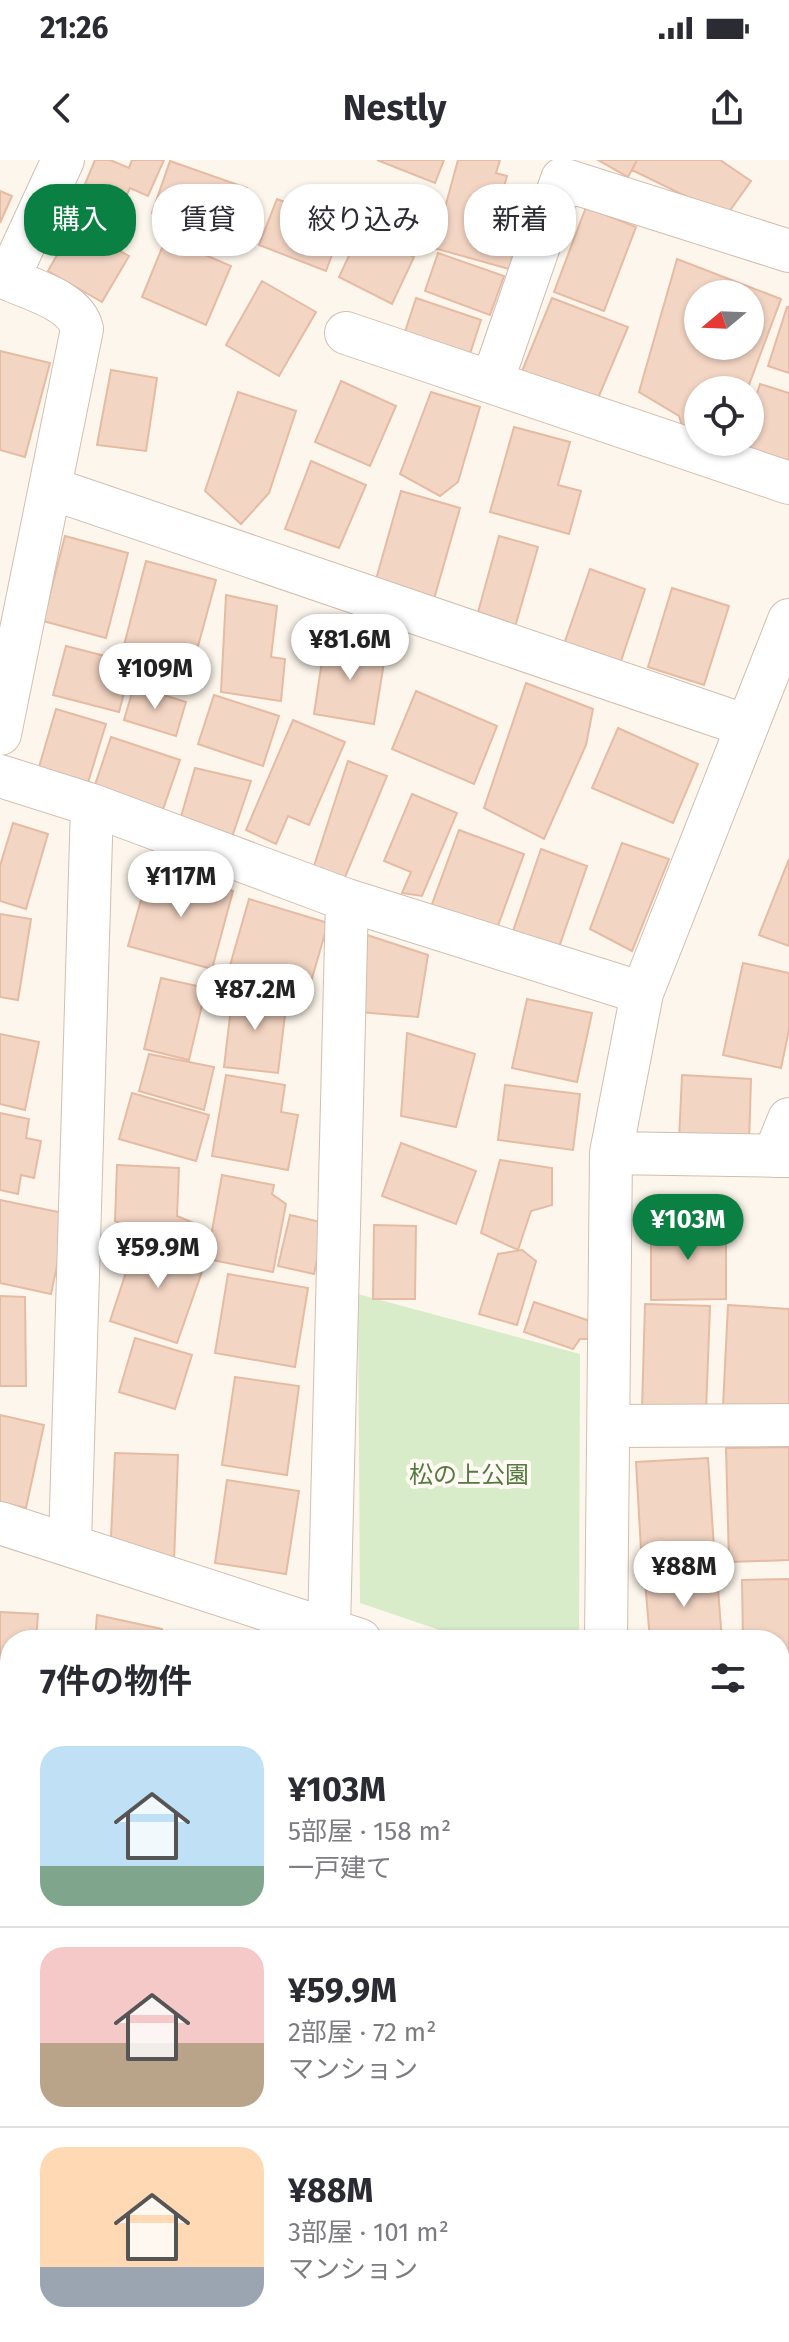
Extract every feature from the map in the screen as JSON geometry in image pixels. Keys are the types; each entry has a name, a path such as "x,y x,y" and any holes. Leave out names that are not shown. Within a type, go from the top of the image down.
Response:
{"street":[{"path":"0,734 82,329 80,319 71,308 4,278 63,160"},
{"path":"492,382 562,179 789,251"},
{"path":"346,333 789,483"},
{"path":"50,488 747,726"},
{"path":"606,1630 611,1153 642,993 789,620"},
{"path":"0,776 92,805 347,900 642,993"},
{"path":"70,1543 92,805"},
{"path":"345,1630 347,900"},
{"path":"611,1153 784,1144"},
{"path":"610,1426 789,1425"},
{"path":"0,1523 70,1543 330,1630"}],"green space":[{"name":"松の上公園","path":"358,1294 580,1354 579,1630 440,1630 360,1603"}],"building":[{"path":"95,160 110,160 129,168 132,160 164,160 148,196 136,191 136,184 85,184"},
{"path":"377,160 444,160 435,183"},
{"path":"458,160 500,160 496,173 507,176 505,184 464,184 464,256 513,256 509,269 448,252 448,197"},
{"path":"598,160 637,160 628,177"},
{"path":"637,160 720,160 751,181 726,216 632,170"},
{"path":"170,161 236,184 162,184"},
{"path":"0,191 12,196 0,223"},
{"path":"277,199 280,200 280,253 264,247 264,232"},
{"path":"586,207 636,227 604,311 554,292 568,256 576,256 576,234"},
{"path":"56,256 129,256 102,302 48,271"},
{"path":"159,256 208,256 231,266 206,325 142,297"},
{"path":"287,256 332,256 326,271"},
{"path":"349,256 414,257 392,304 339,277"},
{"path":"437,256 447,256 504,276 490,315 425,291"},
{"path":"677,259 732,280 684,280 684,360 758,360 752,376 684,376 684,432 679,416 639,392"},
{"path":"262,281 316,312 279,376 226,345"},
{"path":"764,292 781,299 764,344"},
{"path":"416,298 481,320 468,360 403,338"},
{"path":"552,298 628,327 596,403 520,376"},
{"path":"789,307 789,373 768,366"},
{"path":"0,351 50,363 25,457 0,450"},
{"path":"111,370 157,378 146,451 97,445"},
{"path":"341,381 396,406 370,466 315,442"},
{"path":"764,385 789,393 789,467 755,456 764,456"},
{"path":"238,392 296,411 269,493 241,524 205,491"},
{"path":"431,392 480,407 458,482 440,496 400,474"},
{"path":"514,427 570,442 558,485 581,491 569,534 490,512"},
{"path":"311,461 366,485 339,548 285,529"},
{"path":"401,491 460,508 432,606 373,590"},
{"path":"65,536 128,553 106,638 43,621"},
{"path":"499,536 538,547 515,627 477,616"},
{"path":"146,561 216,580 191,672 122,653"},
{"path":"590,569 645,589 618,670 562,650"},
{"path":"672,588 729,606 704,685 648,667"},
{"path":"226,595 277,606 271,657 285,659 281,701 221,692"},
{"path":"325,641 386,650 374,724 314,714"},
{"path":"66,646 132,663 119,712 53,695"},
{"path":"526,683 593,709 586,745 544,839 484,808"},
{"path":"134,686 186,702 176,736 124,720"},
{"path":"416,691 497,726 474,784 392,749"},
{"path":"214,695 279,716 263,766 198,744"},
{"path":"56,709 106,724 86,789 37,774"},
{"path":"293,720 345,742 309,825 288,816 276,844 246,830"},
{"path":"618,728 698,764 673,823 592,788"},
{"path":"111,737 180,760 160,818 92,794"},
{"path":"348,761 387,776 343,882 312,872"},
{"path":"195,768 251,781 232,837 180,820"},
{"path":"412,794 457,813 422,896 402,893 411,872 384,861"},
{"path":"13,823 48,834 26,909 0,901 0,866"},
{"path":"459,830 524,854 496,931 431,907"},
{"path":"622,843 669,859 632,951 590,929"},
{"path":"541,849 587,866 558,950 512,934"},
{"path":"789,859 789,946 759,935"},
{"path":"150,868 233,891 212,969 128,946"},
{"path":"249,899 328,923 306,999 227,976"},
{"path":"0,914 31,919 18,1000 0,997"},
{"path":"367,935 428,955 418,1017 360,1012"},
{"path":"743,963 789,973 789,1030 781,1068 723,1055"},
{"path":"161,978 206,988 189,1060 144,1049"},
{"path":"233,991 287,998 278,1073 224,1067"},
{"path":"527,999 592,1013 577,1082 512,1068"},
{"path":"407,1033 475,1054 456,1127 401,1116"},
{"path":"0,1034 39,1042 25,1110 0,1104"},
{"path":"149,1054 214,1067 204,1110 139,1091"},
{"path":"226,1075 285,1085 281,1112 298,1115 288,1170 212,1156"},
{"path":"682,1075 751,1079 749,1143 679,1140"},
{"path":"505,1085 580,1094 573,1150 498,1140"},
{"path":"132,1093 209,1115 196,1161 119,1139"},
{"path":"0,1113 29,1119 26,1138 41,1141 34,1178 21,1175 18,1194 0,1190"},
{"path":"401,1143 476,1171 456,1224 382,1196"},
{"path":"500,1160 552,1168 552,1205 531,1211 518,1250 481,1233"},
{"path":"117,1165 179,1168 177,1216 208,1229 197,1255 115,1221"},
{"path":"222,1175 274,1185 272,1194 286,1204 273,1272 207,1259"},
{"path":"0,1200 68,1214 51,1294 0,1283"},
{"path":"290,1215 325,1223 314,1274 278,1266"},
{"path":"651,1224 726,1224 726,1299 651,1300"},
{"path":"374,1225 416,1226 415,1299 373,1299"},
{"path":"138,1236 206,1260 177,1343 110,1321"},
{"path":"522,1250 536,1261 517,1325 479,1314 498,1254"},
{"path":"228,1274 308,1288 295,1367 215,1353"},
{"path":"0,1296 25,1297 26,1386 0,1386"},
{"path":"534,1302 590,1321 589,1339 580,1339 573,1349 524,1332"},
{"path":"645,1304 710,1306 706,1412 642,1410"},
{"path":"728,1305 789,1309 789,1410 723,1406"},
{"path":"135,1338 192,1355 175,1409 119,1392"},
{"path":"235,1377 299,1386 287,1475 222,1465"},
{"path":"0,1415 44,1425 26,1508 0,1502"},
{"path":"789,1447 789,1560 729,1562 726,1448"},
{"path":"115,1453 178,1455 174,1562 111,1537"},
{"path":"708,1458 715,1563 642,1567 636,1462"},
{"path":"227,1480 299,1491 286,1574 215,1563"},
{"path":"717,1576 721,1630 649,1630 645,1581"},
{"path":"789,1579 789,1630 743,1630 742,1580"},
{"path":"0,1612 38,1614 37,1630 0,1630"},
{"path":"97,1615 162,1629 162,1630 96,1630"}]}
